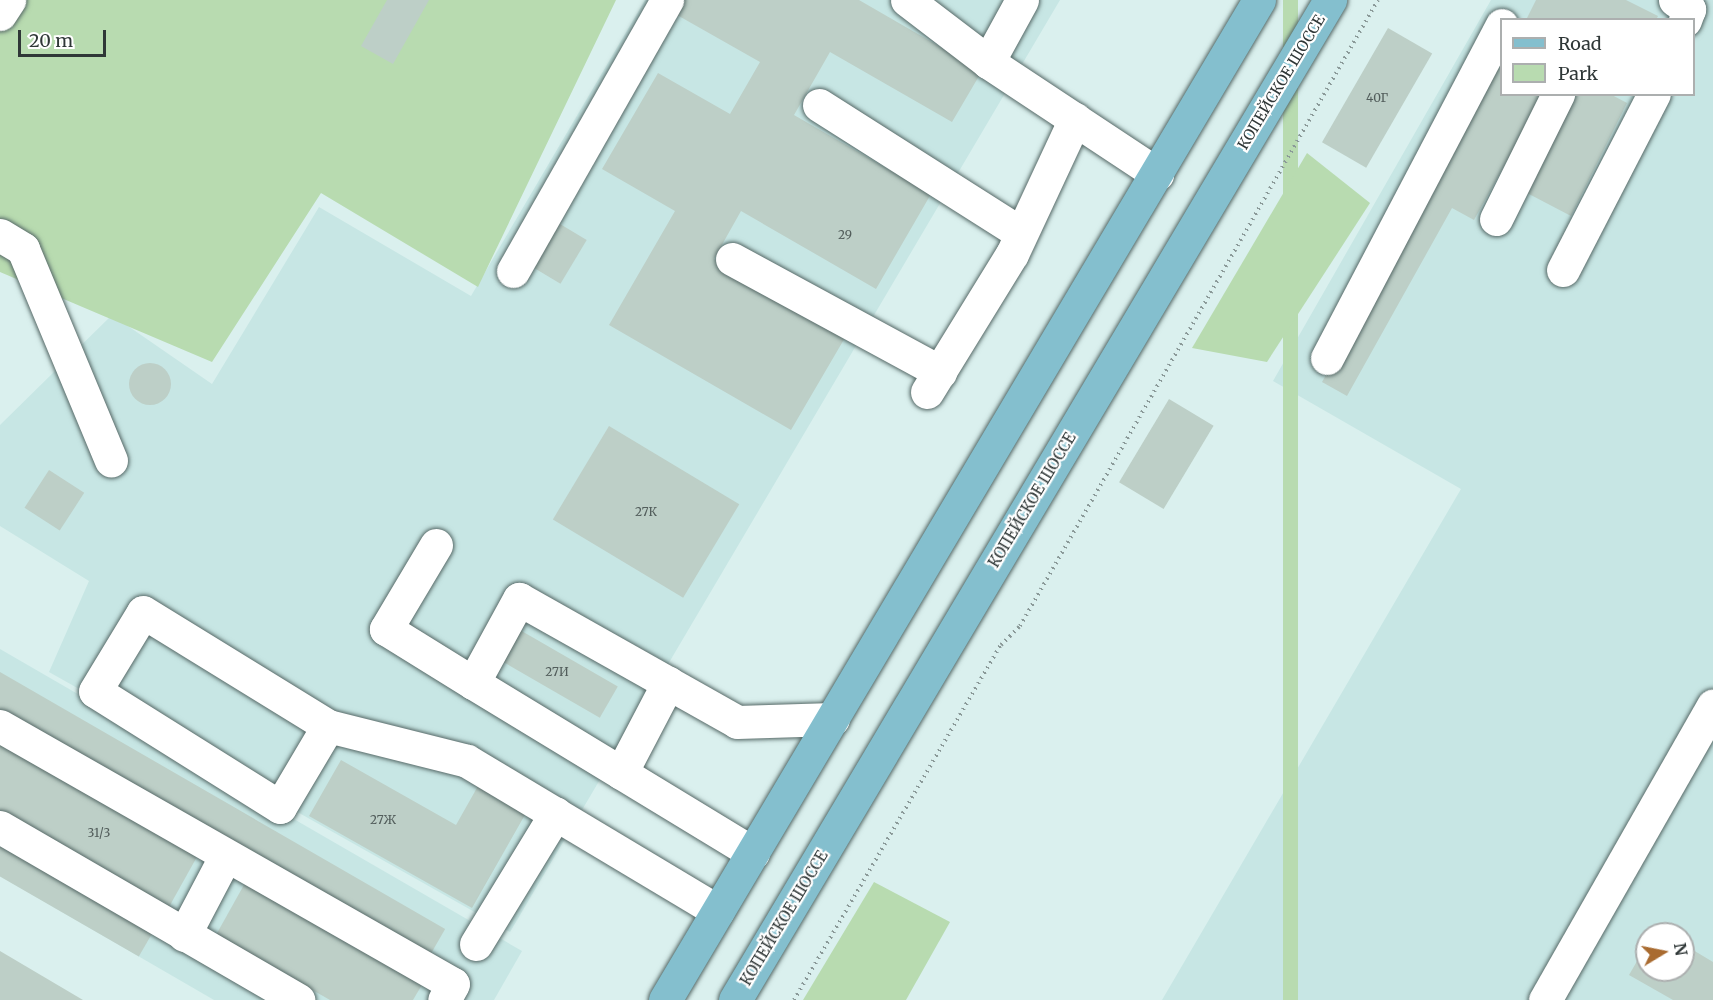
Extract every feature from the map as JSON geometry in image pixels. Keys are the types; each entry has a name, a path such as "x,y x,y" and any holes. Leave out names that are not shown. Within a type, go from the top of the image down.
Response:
{"main road":[{"path":"665,1000 1259,0"},
{"name":"КОПЕЙСКОЕ ШОССЕ","path":"735,1000 1330,0"}],"lane":[{"path":"0,14 9,0"},
{"path":"513,272 667,0"},
{"path":"907,0 988,62 1157,174"},
{"path":"988,62 1022,0"},
{"path":"1506,18 1515,0"},
{"path":"1675,0 1689,9 1686,18"},
{"path":"1327,358 1500,30"},
{"path":"1496,219 1557,96"},
{"path":"1563,270 1647,97"},
{"path":"819,105 1021,233"},
{"path":"732,259 934,382 1021,233 1075,119"},
{"path":"0,235 23,249 111,460"},
{"path":"436,545 386,629 753,853"},
{"path":"473,683 519,599 737,722 833,719"},
{"path":"328,726 280,807 94,691 143,612 328,726 467,761 718,911"},
{"path":"621,773 668,683"},
{"path":"1545,1000 1713,706"},
{"path":"0,726 225,857 453,984 444,1000"},
{"path":"476,944 556,813"},
{"path":"0,827 298,1000"},
{"path":"184,934 225,857"}],"path":[{"path":"794,1000 1001,645 1020,626 1378,0"}],"shaded area":[{"path":"645,0 1060,0 510,932 49,672 89,581 0,526 0,425 112,315 212,384 319,207 471,296"},
{"path":"1491,0 1713,0 1713,1000 1162,1000 1461,489 1273,381"},
{"path":"0,649 522,951 494,1000 214,1000 0,876"}],"green space":[{"path":"0,0 616,0 478,287 321,193 212,362 0,272"},
{"path":"1283,0 1298,0 1298,1000 1283,1000"},
{"path":"1307,153 1370,203 1267,362 1192,348"},
{"path":"874,882 950,922 906,1000 803,1000"}],"building":[{"path":"387,0 429,0 393,64 361,46"},
{"path":"676,0 859,0 982,71 952,122 830,52 794,115 931,194 876,289 741,211 714,259 846,336 791,430 609,325 675,211 602,169 658,73 730,114 760,62 670,11"},
{"path":"1536,0 1626,0 1658,16 1657,18 1527,18"},
{"path":"1388,28 1432,54 1366,168 1322,142"},
{"path":"1500,63 1500,96 1543,96 1474,220 1452,208 1347,396 1322,382"},
{"path":"1576,96 1614,96 1627,103 1571,216 1527,193"},
{"path":"555,221 587,240 560,284 529,265"},
{"path":"150,363 158,364 165,369 170,376 170,392 165,399 158,404 150,405 142,404 135,399 130,392 129,384 130,376 135,369 142,364"},
{"path":"1169,399 1214,426 1164,509 1119,482"},
{"path":"609,426 739,504 683,598 553,519"},
{"path":"49,470 84,493 60,531 24,508"},
{"path":"513,626 618,686 600,718 495,657"},
{"path":"0,672 445,929 425,964 0,718"},
{"path":"0,743 198,855 169,907 0,811"},
{"path":"341,760 456,825 478,786 526,813 472,908 309,816"},
{"path":"0,843 153,932 139,957 0,876"},
{"path":"245,883 423,983 413,1000 330,1000 216,935"},
{"path":"0,951 83,1000 0,1000"},
{"path":"1695,951 1713,962 1713,1000 1673,1000 1641,982 1695,982"},
{"path":"1635,965 1635,978 1629,975"}]}
